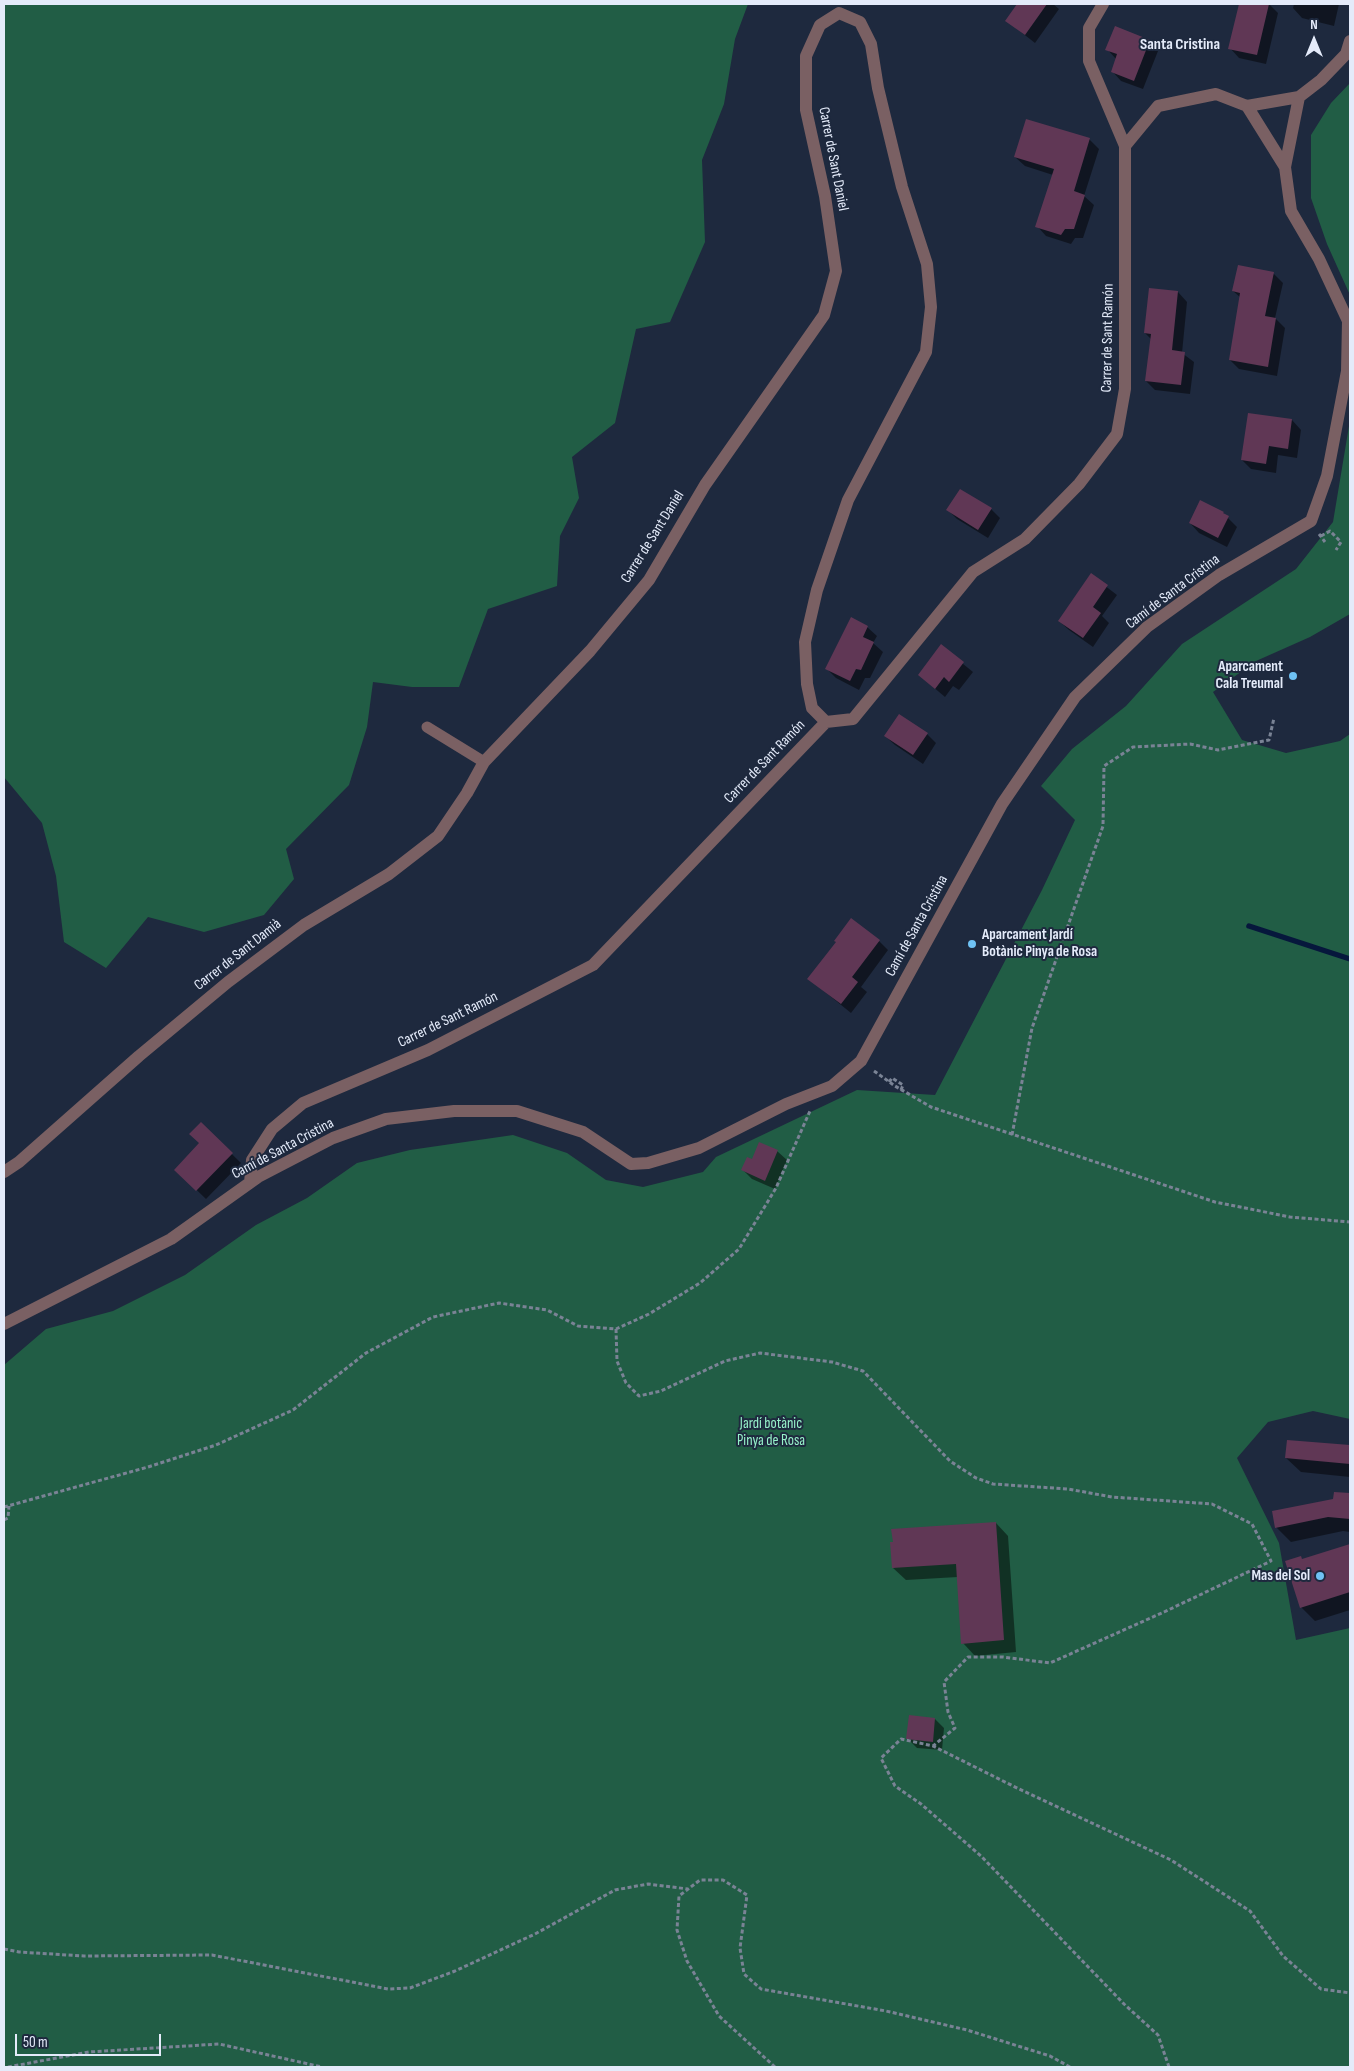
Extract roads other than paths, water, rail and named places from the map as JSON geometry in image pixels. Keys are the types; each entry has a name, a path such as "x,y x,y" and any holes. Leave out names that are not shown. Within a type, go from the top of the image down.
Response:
{"street":[{"path":"1102,4 1089,28 1089,61 1125,146 1158,106 1216,94 1247,106 1299,97 1321,80 1346,54 1350,41"},
{"name":"Carrer de Sant Daniel","path":"484,762 590,650 649,580 705,486 824,315 836,271 825,196 806,110 806,56 820,25 839,13 860,22 872,44 878,88 902,187 927,264 931,308 926,352 848,500 817,590 805,642 807,684 812,708 826,722"},
{"name":"Camí de Santa Cristina","path":"4,1324 171,1239 250,1183 333,1138 386,1119 454,1111 518,1111 583,1132 631,1164 648,1163 699,1148 786,1104 832,1086 861,1061 1002,804 1075,697 1147,628 1219,575 1311,521 1327,476 1345,381 1348,322 1319,259 1291,211 1285,167 1299,97"},
{"path":"1247,106 1285,167"},
{"name":"Carrer de Sant Ramón","path":"250,1183 252,1160 272,1129 303,1103 428,1050 593,965 826,722 853,719 972,572 1025,539 1079,484 1117,434 1125,389 1125,146"},
{"name":"Carrer de Sant Damià","path":"4,1172 228,982 304,925 389,874 438,836 467,793 484,762"}],"lane":[{"path":"427,727 484,762"}],"waterway":[{"path":"1249,926 1350,959"}],"place":[{"name":"Aparcament Cala Treumal","path":"1293,676"},
{"name":"Aparcament Jardí Botànic Pinya de Rosa","path":"972,944"},
{"name":"Mas del Sol","path":"1320,1576"}],"district":[{"name":"Santa Cristina","path":"1180,45"}],"park label":[{"name":"Jardí botànic Pinya de Rosa","path":"771,1432"}]}
